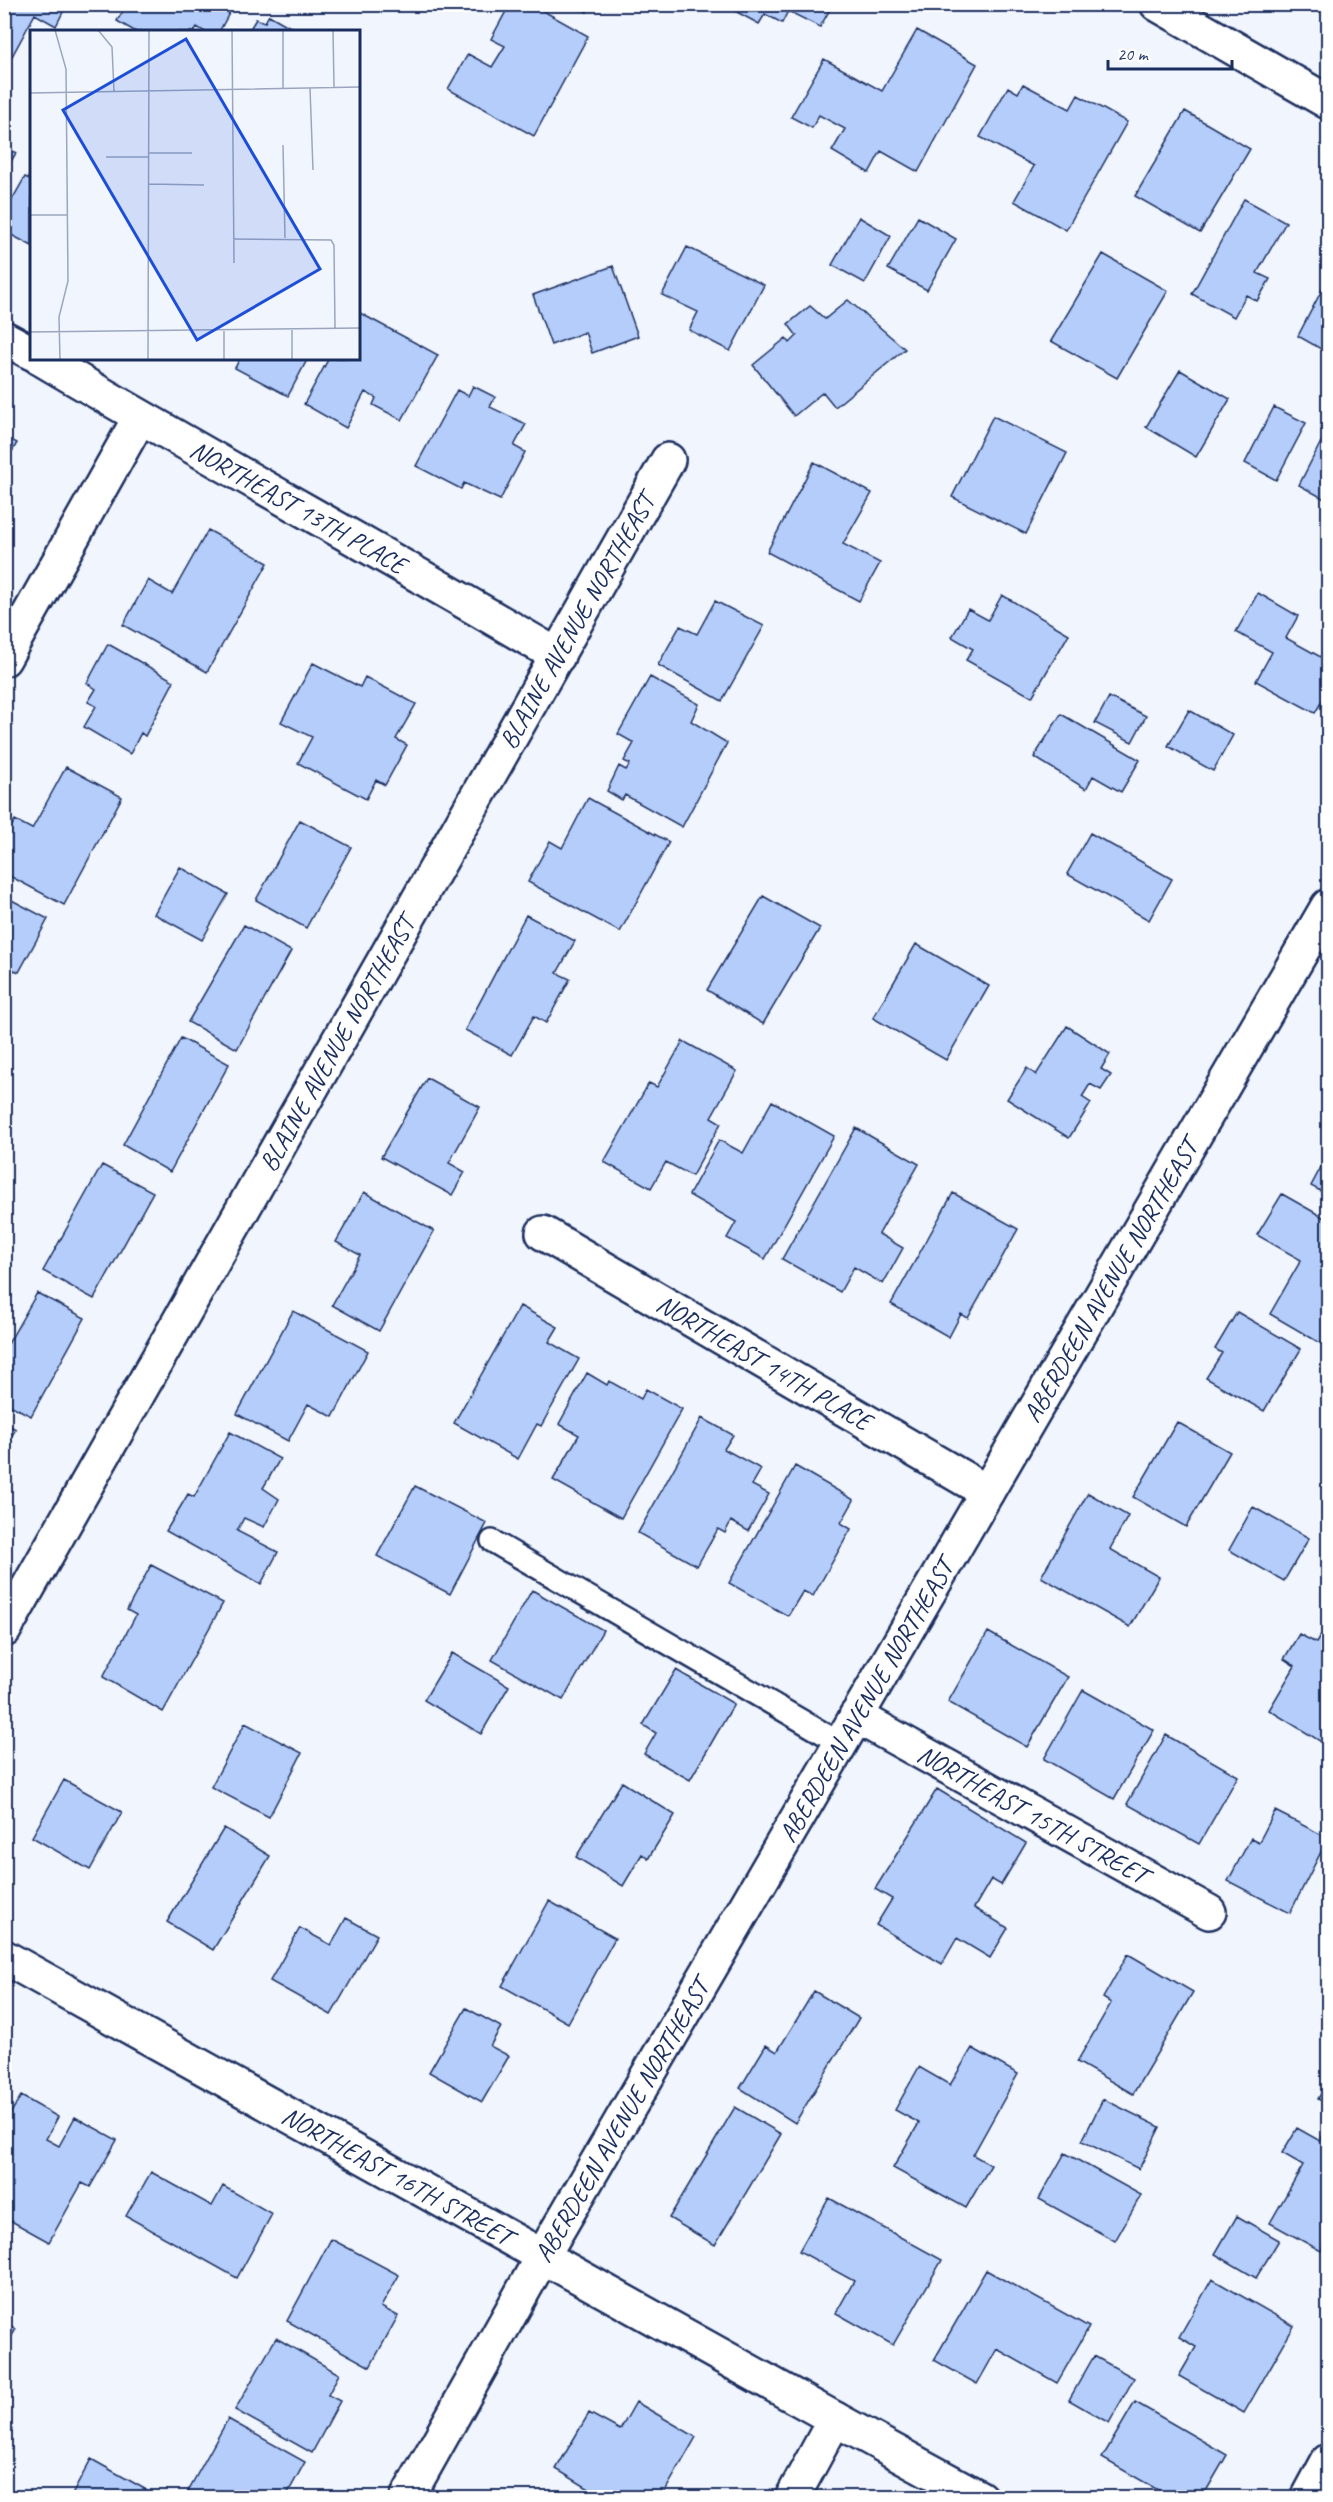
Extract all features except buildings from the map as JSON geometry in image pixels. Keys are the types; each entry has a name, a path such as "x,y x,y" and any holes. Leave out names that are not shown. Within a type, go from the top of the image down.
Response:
{"street":[{"path":"1157,4 1329,102"},
{"path":"4,338 30,352"},
{"name":"NORTHEAST 13TH PLACE","path":"43,360 407,567 558,656"},
{"path":"4,659 140,417"},
{"name":"BLAINE AVENUE NORTHEAST","path":"4,1630 668,460"},
{"name":"ABERDEEN AVENUE NORTHEAST","path":"407,2498 542,2257 1329,906"},
{"name":"NORTHEAST 14TH PLACE","path":"543,1233 987,1492"},
{"name":"NORTHEAST 15TH STREET","path":"848,1730 1209,1912"},
{"name":"NORTHEAST 16TH STREET","path":"4,1957 980,2498"},
{"path":"792,2498 835,2419"},
{"path":"1308,2498 1329,2461"}],"lane":[{"path":"492,1541 848,1730"}]}
